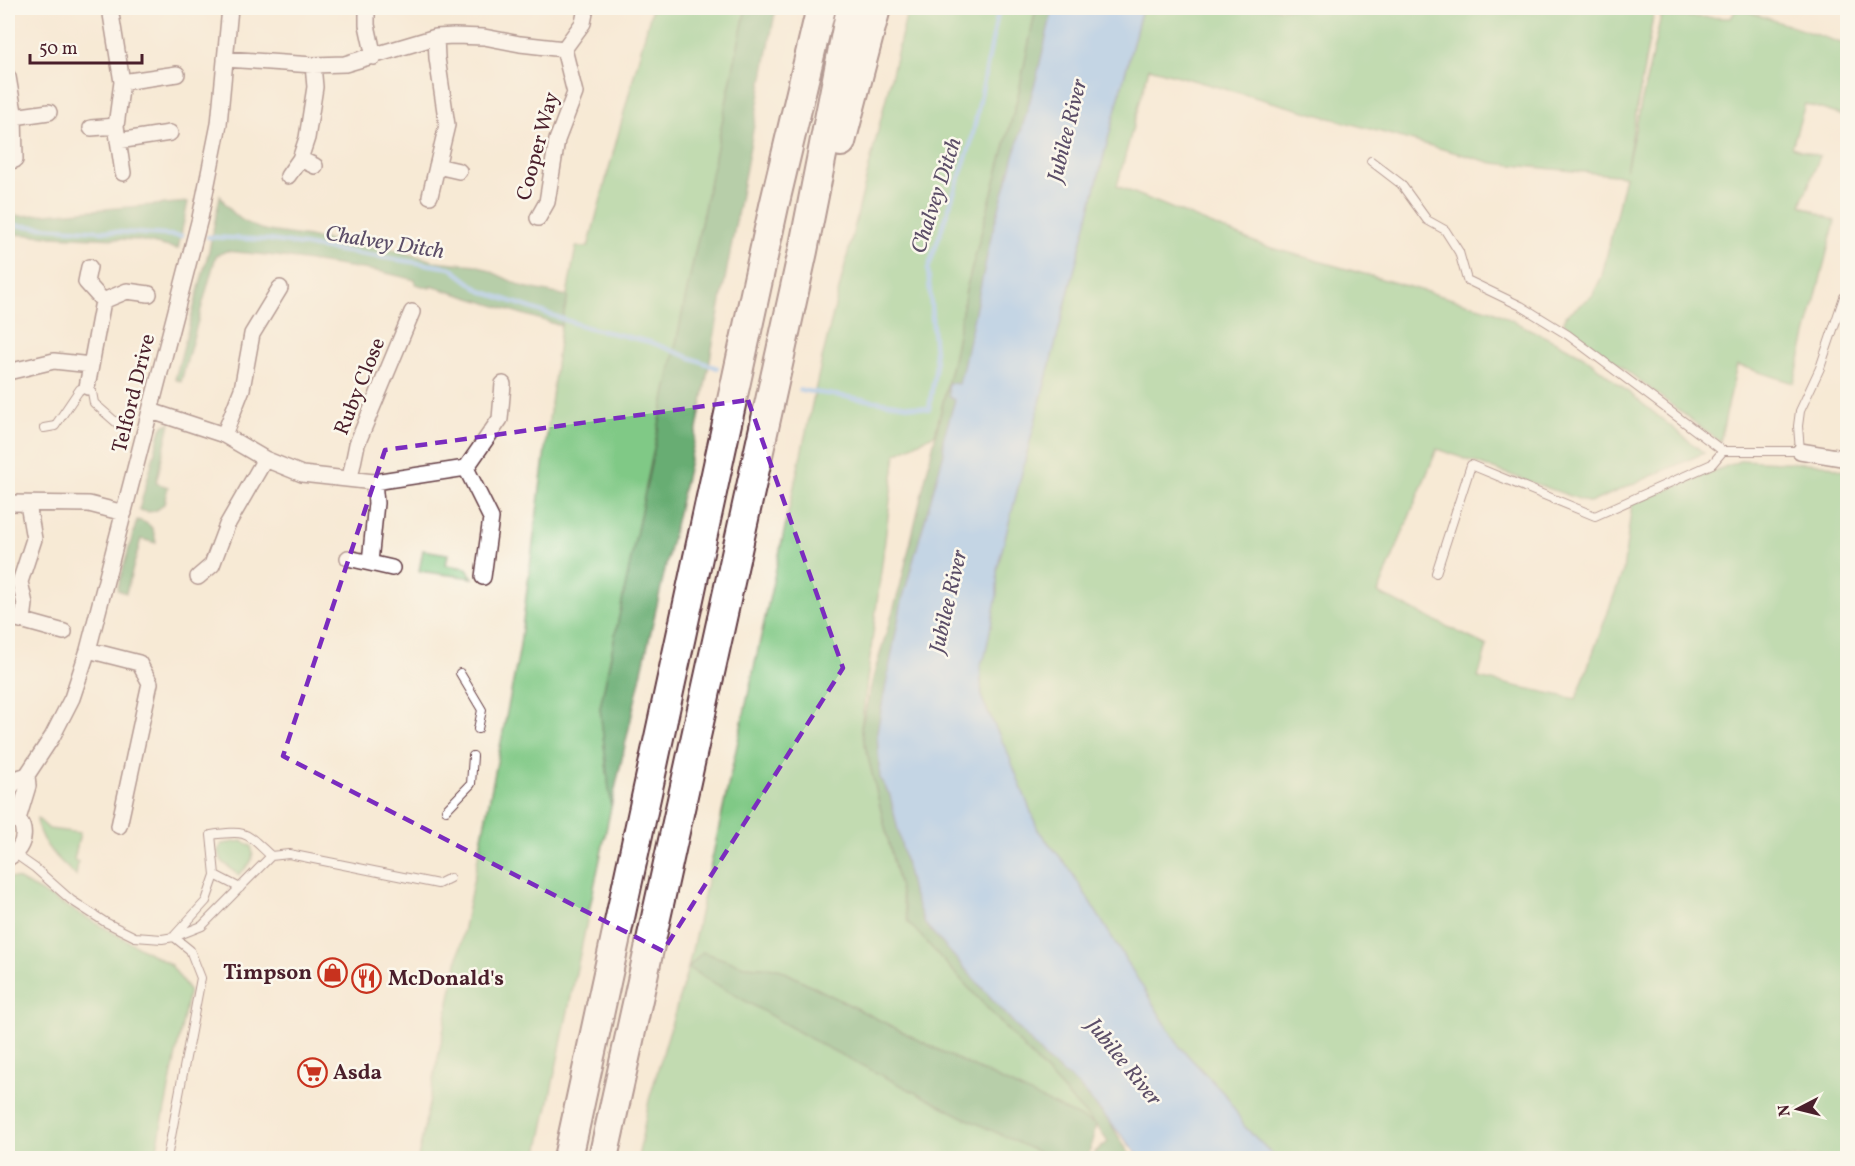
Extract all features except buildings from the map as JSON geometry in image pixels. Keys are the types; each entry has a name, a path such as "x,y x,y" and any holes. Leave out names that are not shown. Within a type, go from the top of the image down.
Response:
{"highway":[{"path":"774,206 801,8"},
{"path":"568,1158 774,206 820,8"},
{"path":"603,1158 803,251 852,8"},
{"path":"803,251 845,131 876,8"}],"street":[{"path":"110,8 122,82 117,133 123,173"},
{"name":"Telford Drive","path":"8,791 18,778 27,775 52,737 72,698 88,650 200,218 219,124 230,8"},
{"path":"367,8 367,25 374,57"},
{"path":"225,59 313,65 345,64 436,37 484,37 564,49 583,23 586,8"},
{"path":"429,196 447,125 436,37"},
{"name":"Cooper Way","path":"538,218 547,202 557,140 575,93 564,49"},
{"path":"288,176 300,159 307,138 315,87 313,65"},
{"path":"122,82 177,75"},
{"path":"8,77 15,160 8,161"},
{"path":"12,114 49,112"},
{"path":"91,128 117,133 170,133"},
{"path":"300,159 315,166"},
{"path":"437,165 459,171"},
{"path":"89,267 86,282 103,301"},
{"path":"224,435 242,389 252,334 280,288"},
{"path":"103,301 127,291 149,294"},
{"path":"87,387 103,301"},
{"name":"Ruby Close","path":"350,478 357,444 412,312"},
{"path":"8,372 54,362 91,365"},
{"path":"151,411 224,435 265,459 302,474 374,482 466,468 500,419 502,384"},
{"path":"1800,451 1848,459"},
{"path":"198,577 212,565 227,525 265,459"},
{"path":"466,468 491,518 483,577"},
{"path":"370,562 376,503 374,482"},
{"path":"8,503 89,504 124,513"},
{"path":"28,504 34,539 20,582 25,604 16,619 64,632"},
{"path":"348,558 392,568"},
{"path":"88,650 139,663 150,682 119,826"},
{"name":"Telford Drive","path":"13,816 28,786 27,775"},
{"path":"11,856 23,842 24,834 13,816"}],"lane":[{"path":"1371,161 1401,184 1427,220 1445,230 1459,252 1467,280 1521,306 1568,335 1723,451 1800,451 1798,426 1800,411 1820,368 1844,297 1848,294"},
{"path":"44,428 55,426 80,389 87,387 92,392 94,403 118,424"},
{"path":"1436,573 1471,465 1595,516 1712,464 1723,451"},
{"path":"460,672 482,710 478,729"},
{"path":"446,810 471,784 474,756"},
{"path":"174,937 206,901 215,875 212,835 232,832 247,834 271,856"},
{"path":"11,856 35,868 71,900 105,922 135,937 162,939 174,937 202,926 271,856 289,854 438,884 450,878"},
{"path":"215,875 240,888"},
{"path":"167,1158 201,978 190,950 174,937"}],"highlighted area":[{"path":"748,400 843,668 663,951 283,756 385,450"}],"green space":[{"path":"652,8 746,8 600,708 611,807 537,1158 418,1158 519,652 561,326 576,247 588,247"},
{"path":"746,8 776,8 697,429 611,807 600,708"},
{"path":"908,8 1036,8 1018,96 966,290 954,356 935,434 896,454 861,728 908,922 1095,1125 944,1053 777,968 744,966 702,952 1053,1158 638,1158 649,1100 688,968 822,359"},
{"path":"1036,8 1053,8 1037,76 992,233 959,384 948,383 955,400 943,440 944,453 902,601 877,732 880,778 890,795 912,891 925,924 1047,1060 1078,1085 1109,1121 1132,1158 1093,1158 1095,1152 1108,1142 1096,1125 1088,1158 1051,1158 963,1117 820,1044 688,968 702,952 744,966 777,968 944,1053 1094,1124 908,922 861,728 874,674 900,587 954,356 966,290 1018,96"},
{"path":"1142,8 1640,8 1654,11 1626,170 1661,16 1731,18 1737,8 1847,45 1847,117 1805,104 1792,147 1820,156 1801,205 1835,221 1794,383 1737,365 1720,442 1564,323 1565,316 1592,296 1602,276 1625,176 1493,163 1149,68 1117,186 1262,245 1491,310 1582,355 1704,453 1590,503 1437,449 1378,593 1487,646 1478,678 1576,699 1623,571 1632,504 1742,460 1824,464 1847,472 1847,1158 1274,1158 1244,1126 1228,1098 1179,1046 1069,868 1038,830 1009,756 982,699 980,665 985,656 997,595 997,569"},
{"path":"220,196 240,219 268,231 393,249 434,261 477,265 524,287 568,296 561,326 431,286 430,288 415,284 415,280 382,272 226,251 216,256 181,382 175,379 209,250"},
{"path":"188,202 178,249 138,240 8,234 8,214 21,216"},
{"path":"170,423 156,483 168,487 166,501 155,511 139,510 161,429"},
{"path":"137,520 151,527 156,543 141,539 126,593 117,590"},
{"path":"423,550 448,554 446,565 466,568 473,578 419,571"},
{"path":"37,818 49,829 80,833 74,860 78,862 76,876 45,843"},
{"path":"242,841 251,846 253,855 248,866 238,875 222,861 218,851 222,844"},
{"path":"8,877 18,879 171,965 189,990 155,1158 8,1158"}],"water":[{"name":"Jubilee River","path":"1053,8 1142,8 997,569 997,595 985,656 980,665 982,699 1009,756 1038,830 1069,868 1179,1046 1228,1098 1244,1126 1274,1158 1141,1158 1078,1085 1047,1060 925,924 912,891 890,795 880,778 877,732 902,601 944,453 943,440 955,400 949,397 948,383 959,384 992,233 1037,76"}],"waterway":[{"name":"Chalvey Ditch","path":"800,390 929,409 936,365 928,269 971,143 999,8"},
{"name":"Chalvey Ditch","path":"8,225 182,236"},
{"name":"Chalvey Ditch","path":"208,237 269,240 451,268 481,291 586,327 650,342 717,368"}],"place":[{"name":"Timpson","path":"333,972"},
{"name":"McDonald's","path":"367,978"},
{"name":"Asda","path":"312,1072"}]}
